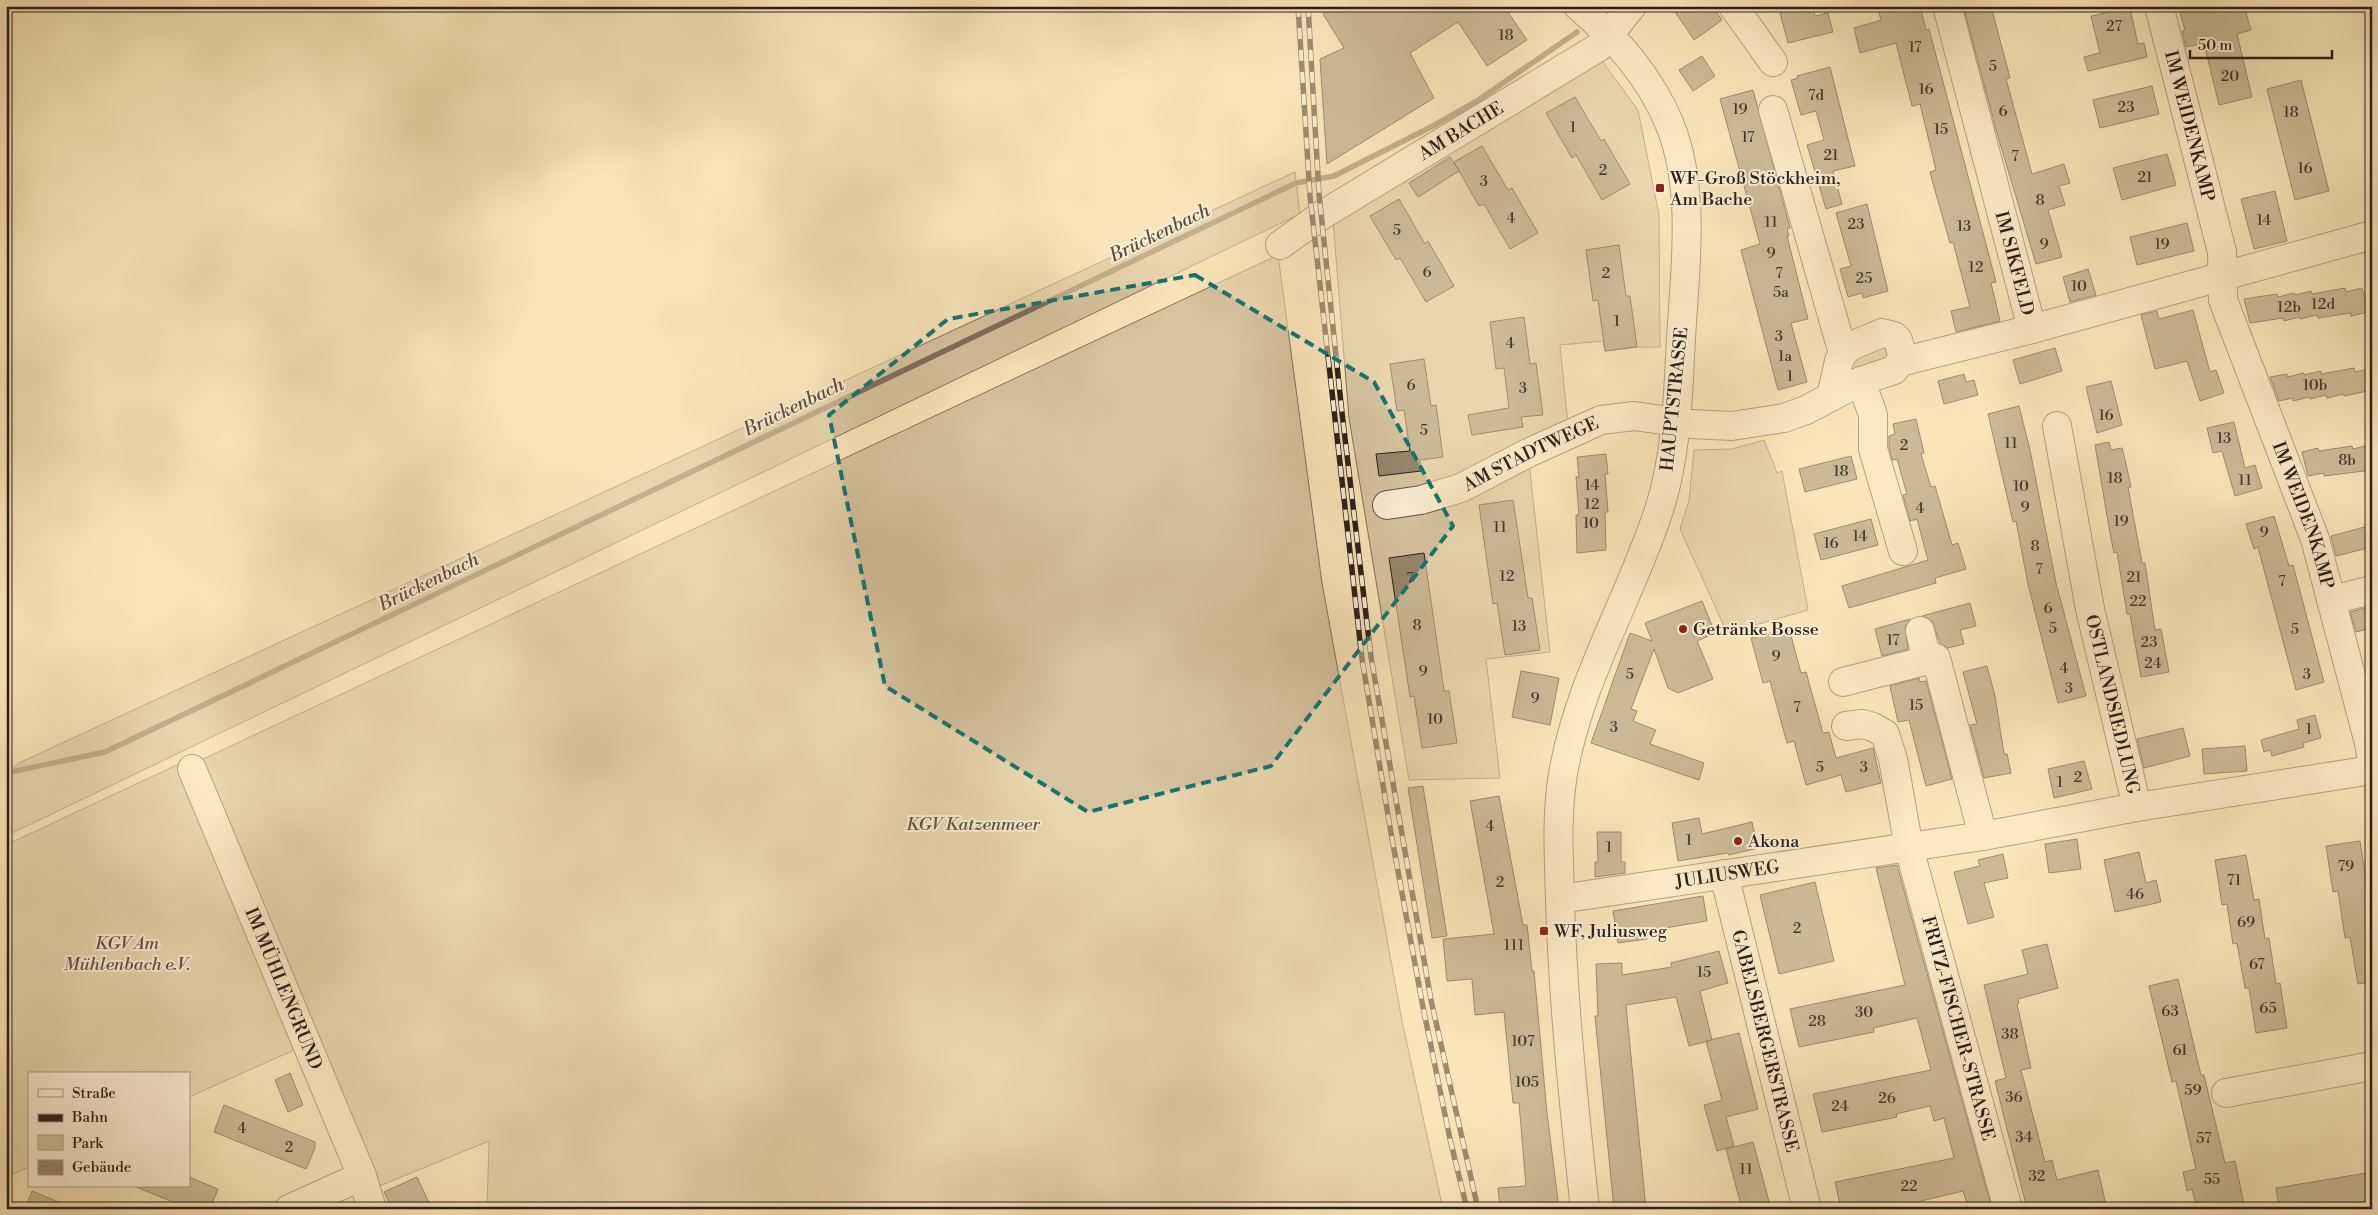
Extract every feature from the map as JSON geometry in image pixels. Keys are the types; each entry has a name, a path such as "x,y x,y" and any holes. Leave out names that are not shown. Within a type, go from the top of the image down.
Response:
{"street":[{"name":"HAUPTSTRASSE","path":"1578,6 1610,34 1653,90 1671,128 1680,166 1686,244 1676,422 1672,454 1660,505 1650,534 1587,688 1569,745 1559,810 1564,1004 1585,1209"},
{"name":"AM BACHE","path":"1280,245 1322,215 1599,47 1632,6"},
{"path":"1733,6 1772,62"},
{"name":"IM SIKFELD","path":"1948,6 2032,329 2223,276"},
{"name":"IM WEIDENKAMP","path":"2159,6 2222,252 2223,300 2315,539 2369,743 2372,761"},
{"path":"1773,110 1843,353"},
{"path":"2223,276 2372,236"},
{"name":"AM STADTWEGE","path":"1387,505 1421,500 1461,488 1528,453 1601,420 1617,416 1634,416 1711,426 1757,424 1784,418 1806,410 1861,381 1894,370 1900,362 2032,329"},
{"path":"1831,396 1835,372 1843,353 1856,342 1882,333 1889,334 1898,340 1902,347 1900,362"},
{"path":"1861,381 1873,415 1873,449 1903,552"},
{"name":"OSTLANDSIEDLUNG","path":"2057,426 2090,608 2137,807 2372,770"},
{"path":"2331,600 2372,590"},
{"path":"1920,631 1927,660"},
{"path":"1843,682 1936,658 1983,836"},
{"name":"FRITZ-FISCHER-STRASSE","path":"1846,726 1863,724 1885,734 1893,759 1909,848 2008,1209"},
{"name":"IM MÜHLENGRUND","path":"192,769 362,1176 372,1209"},
{"name":"JULIUSWEG","path":"1560,899 1909,848 2137,807"},
{"name":"GABELSBERGERSTRASSE","path":"1724,874 1807,1209"},
{"path":"2226,1093 2372,1066"},
{"path":"289,1209 362,1176"}],"highlighted area":[{"path":"1195,275 1374,382 1453,526 1271,766 1088,812 885,686 829,415 948,319"}],"green space":[{"path":"1600,58 1638,110 1659,215 1660,347 1637,347 1605,351 1603,341 1560,345 1569,434 1528,453 1550,652 1486,659 1500,778 1409,780 1349,418 1332,209"},
{"path":"1295,172 1300,214 6,836 6,773 19,763"},
{"name":"KGV Katzenmeer","path":"1278,255 1322,583 1402,1021 1443,1209 487,1209 489,1141 377,1187 201,760"},
{"path":"1883,341 1894,357 1858,368 1852,364 1850,354"},
{"path":"1764,440 1777,473 1782,471 1808,610 1727,633 1680,529 1689,501 1694,450 1732,449"},
{"name":"KGV Am Mühlenbach e.V.","path":"181,763 294,1044 292,1051 190,1097 190,1072 28,1072 28,1167 6,1177 6,845"}],"building":[{"path":"1335,6 1504,6 1527,40 1487,66 1458,22 1410,53 1434,98 1327,164 1320,59 1344,48 1323,14"},
{"path":"1671,6 1712,6 1722,20 1694,40"},
{"path":"1812,6 1815,16 1828,13 1833,32 1788,43 1780,13"},
{"path":"1877,6 1920,6 1926,30 1929,29 1996,282 1991,283 2000,321 1956,332 1951,311 1970,307 1953,242 1950,243 1930,172 1936,170 1920,104 1912,106 1896,43 1860,53 1854,28 1881,20"},
{"path":"1991,6 2010,78 2006,79 2032,174 2064,164 2070,183 2059,186 2065,205 2048,210 2062,257 2036,264 1997,133 1965,13"},
{"path":"2178,6 2244,6 2251,30 2237,34 2252,97 2219,105 2204,43 2186,47 2182,31 2185,30"},
{"path":"2130,8 2138,44 2144,43 2147,57 2088,71 2084,57 2100,53 2091,16"},
{"path":"1702,56 1715,76 1693,91 1679,70"},
{"path":"1830,67 1855,166 1833,171 1842,204 1826,209 1807,145 1824,140 1816,111 1801,115 1791,80 1798,78 1797,76"},
{"path":"2301,80 2329,191 2295,200 2267,89"},
{"path":"2152,86 2159,114 2100,128 2093,100"},
{"path":"1753,90 1790,228 1787,229 1789,236 1787,236 1808,319 1791,323 1807,382 1778,390 1741,250 1760,244 1720,99"},
{"path":"1575,97 1601,141 1604,139 1630,184 1602,200 1576,155 1572,158 1546,113"},
{"path":"1482,146 1508,190 1512,188 1538,233 1510,249 1484,204 1479,206 1454,162"},
{"path":"2167,154 2176,185 2122,200 2113,168"},
{"path":"1450,157 1459,171 1418,197 1409,183"},
{"path":"2275,191 2287,241 2254,249 2241,199"},
{"path":"1399,199 1425,244 1428,241 1454,286 1426,302 1400,258 1396,260 1370,216"},
{"path":"1867,204 1888,291 1863,298 1862,293 1848,297 1840,269 1851,266 1836,213"},
{"path":"2187,223 2194,251 2137,265 2130,237"},
{"path":"1619,245 1626,296 1630,296 1637,347 1605,351 1598,300 1593,301 1586,250"},
{"path":"2088,269 2096,295 2070,302 2063,277"},
{"path":"2345,288 2346,292 2362,288 2368,312 2351,316 2351,313 2318,318 2317,315 2284,321 2283,318 2250,323 2244,299 2277,294 2278,297 2294,293 2295,295 2311,291 2312,294"},
{"path":"2193,310 2210,372 2216,370 2224,393 2200,401 2187,361 2155,369 2141,315 2157,311 2159,319"},
{"path":"1524,317 1530,364 1536,363 1543,415 1521,417 1523,427 1472,435 1468,415 1509,408 1504,368 1496,369 1490,322"},
{"path":"2055,348 2062,371 2020,384 2013,360"},
{"path":"1424,359 1431,406 1436,405 1443,457 1420,460 1421,471 1379,476 1376,454 1410,451 1404,410 1397,411 1390,364"},
{"path":"2354,368 2355,372 2372,368 2372,390 2344,396 2343,394 2327,398 2326,395 2310,399 2309,397 2293,401 2293,398 2279,401 2270,377 2287,374 2287,377 2304,373 2304,375 2321,371 2321,374"},
{"path":"1964,374 1966,382 1974,380 1978,395 1944,404 1938,381"},
{"path":"2111,381 2122,425 2097,433 2086,387"},
{"path":"2019,406 2030,450 2056,583 2086,696 2058,703 2028,584 2016,521 2013,522 1988,414"},
{"path":"1916,419 1924,453 1921,454 1931,487 1935,486 1952,545 1958,543 1966,569 1935,578 1936,583 1849,608 1842,586 1928,560 1917,519 1910,521 1903,495 1907,494 1897,459 1892,460 1889,447 1889,436 1895,434 1893,424"},
{"path":"2234,422 2245,468 2255,465 2262,488 2235,496 2222,451 2213,453 2207,428"},
{"path":"2109,442 2111,450 2122,448 2131,487 2128,487 2142,563 2145,563 2155,630 2161,629 2169,672 2141,677 2130,614 2127,614 2117,552 2114,553 2110,533 2095,445"},
{"path":"2369,445 2372,447 2372,470 2308,476 2302,452 2318,448 2319,451 2352,446 2353,449"},
{"path":"1606,454 1608,474 1605,474 1608,512 1605,512 1606,550 1577,553 1576,515 1579,515 1576,477 1579,477 1577,457"},
{"path":"1851,456 1857,479 1805,492 1799,469"},
{"path":"1513,500 1528,598 1532,598 1540,650 1505,655 1497,603 1493,604 1479,505"},
{"path":"2274,516 2289,566 2293,565 2324,682 2296,690 2258,547 2254,549 2246,524"},
{"path":"1871,519 1878,545 1821,560 1814,534"},
{"path":"2372,525 2372,547 2336,556 2331,536"},
{"path":"1424,553 1444,691 1449,691 1457,743 1422,748 1414,696 1410,697 1389,558"},
{"path":"1702,601 1715,633 1697,641 1713,679 1678,693 1668,688 1654,649 1631,709 1637,711 1633,721 1656,730 1650,744 1704,763 1699,780 1591,743 1630,633 1652,641 1645,623"},
{"path":"1970,603 1976,626 1960,630 1964,644 1948,648 1940,643 1932,621 1922,616"},
{"path":"2372,606 2372,628 2356,632 2350,612"},
{"path":"1910,619 1905,627 1908,649 1882,656 1875,629"},
{"path":"1789,628 1801,673 1806,672 1823,733 1829,732 1836,758 1873,748 1881,783 1846,792 1841,775 1806,785 1794,741 1787,743 1770,681 1763,683 1751,638"},
{"path":"1987,666 1995,696 2004,754 2007,754 2011,773 1984,778 1970,725 1977,724 1963,672"},
{"path":"1521,671 1559,678 1550,725 1512,717"},
{"path":"1919,678 1920,682 1926,681 1952,779 1926,786 1909,720 1898,722 1890,686"},
{"path":"2315,715 2321,738 2303,743 2304,747 2272,756 2270,750 2264,752 2261,740 2299,729 2297,720"},
{"path":"2183,728 2190,756 2144,768 2137,739"},
{"path":"2245,746 2247,771 2204,774 2202,749"},
{"path":"2084,761 2092,789 2054,798 2048,769"},
{"path":"1423,786 1447,936 1432,938 1408,788"},
{"path":"1499,796 1523,925 1527,925 1532,971 1534,971 1547,1113 1559,1209 1500,1209 1498,1188 1526,1186 1519,1103 1513,1103 1504,1012 1475,1015 1472,979 1447,981 1443,939 1494,934 1470,801"},
{"path":"1699,818 1702,834 1752,822 1758,848 1729,855 1728,853 1678,861 1672,823"},
{"path":"1597,832 1621,832 1621,862 1625,862 1625,873 1595,877 1595,862 1598,862"},
{"path":"2077,839 2081,869 2049,873 2045,844"},
{"path":"2360,841 2367,887 2372,886 2372,982 2358,984 2350,937 2345,938 2338,891 2333,892 2326,846"},
{"path":"2139,852 2146,883 2156,880 2161,902 2115,912 2104,860"},
{"path":"2003,854 2008,878 1984,883 1994,917 1968,924 1954,872 1980,866 1978,860"},
{"path":"2246,855 2254,900 2259,899 2265,939 2269,938 2276,984 2280,983 2287,1028 2256,1033 2249,988 2245,988 2237,943 2233,944 2227,904 2222,905 2215,860"},
{"path":"1897,865 1992,1209 1969,1209 1963,1191 1917,1202 1918,1205 1902,1209 1890,1209 1889,1206 1876,1209 1841,1209 1835,1182 1954,1158 1944,1118 1934,1121 1930,1106 1896,1114 1897,1117 1822,1132 1813,1094 1931,1070 1917,1018 1873,1028 1874,1032 1799,1047 1790,1009 1905,985 1876,868"},
{"path":"1815,882 1834,961 1779,974 1760,895"},
{"path":"1703,896 1707,921 1659,929 1660,934 1646,936 1647,939 1618,943 1613,911"},
{"path":"2047,944 2058,988 2018,999 2019,1003 2017,1004 2031,1068 2021,1070 2045,1162 2052,1160 2057,1180 2098,1170 2107,1209 2027,1209 1995,1081 2006,1078 1984,985 2028,974 2022,950"},
{"path":"1719,951 1728,983 1700,991 1712,1040 1689,1046 1676,997 1626,1005 1646,1209 1614,1209 1595,1016 1598,1016 1596,964 1622,963 1622,975 1672,967 1671,963"},
{"path":"2178,979 2225,1163 2235,1161 2245,1209 2197,1209 2192,1189 2187,1191 2183,1172 2196,1169 2176,1081 2172,1082 2149,986"},
{"path":"1739,1033 1758,1109 1726,1117 1734,1146 1717,1151 1704,1105 1722,1100 1706,1041"},
{"path":"290,1073 303,1105 288,1112 275,1080"},
{"path":"224,1105 315,1142 315,1148 306,1169 214,1132"},
{"path":"1753,1142 1771,1209 1742,1209 1726,1149"},
{"path":"2372,1172 2372,1207 2279,1209 2276,1188"},
{"path":"190,1177 218,1189 210,1209 190,1209 138,1188 190,1188"},
{"path":"417,1177 432,1209 392,1209 384,1192"},
{"path":"32,1191 73,1208 73,1209 25,1209"}],"waterway":[{"name":"Brückenbach","path":"6,773 105,752 1296,183 1334,176 1433,126 1477,101 1577,32"}],"railway":[{"path":"1298,6 1310,196 1362,659 1422,1002 1450,1139 1467,1209"},
{"path":"1308,6 1319,194 1342,413 1371,657 1431,1000 1478,1209"}],"place":[{"name":"WF-Groß Stöckheim, Am Bache","path":"1660,188"},
{"name":"Getränke Bosse","path":"1683,629"},
{"name":"Akona","path":"1738,841"},
{"name":"WF, Juliusweg","path":"1544,931"}]}
